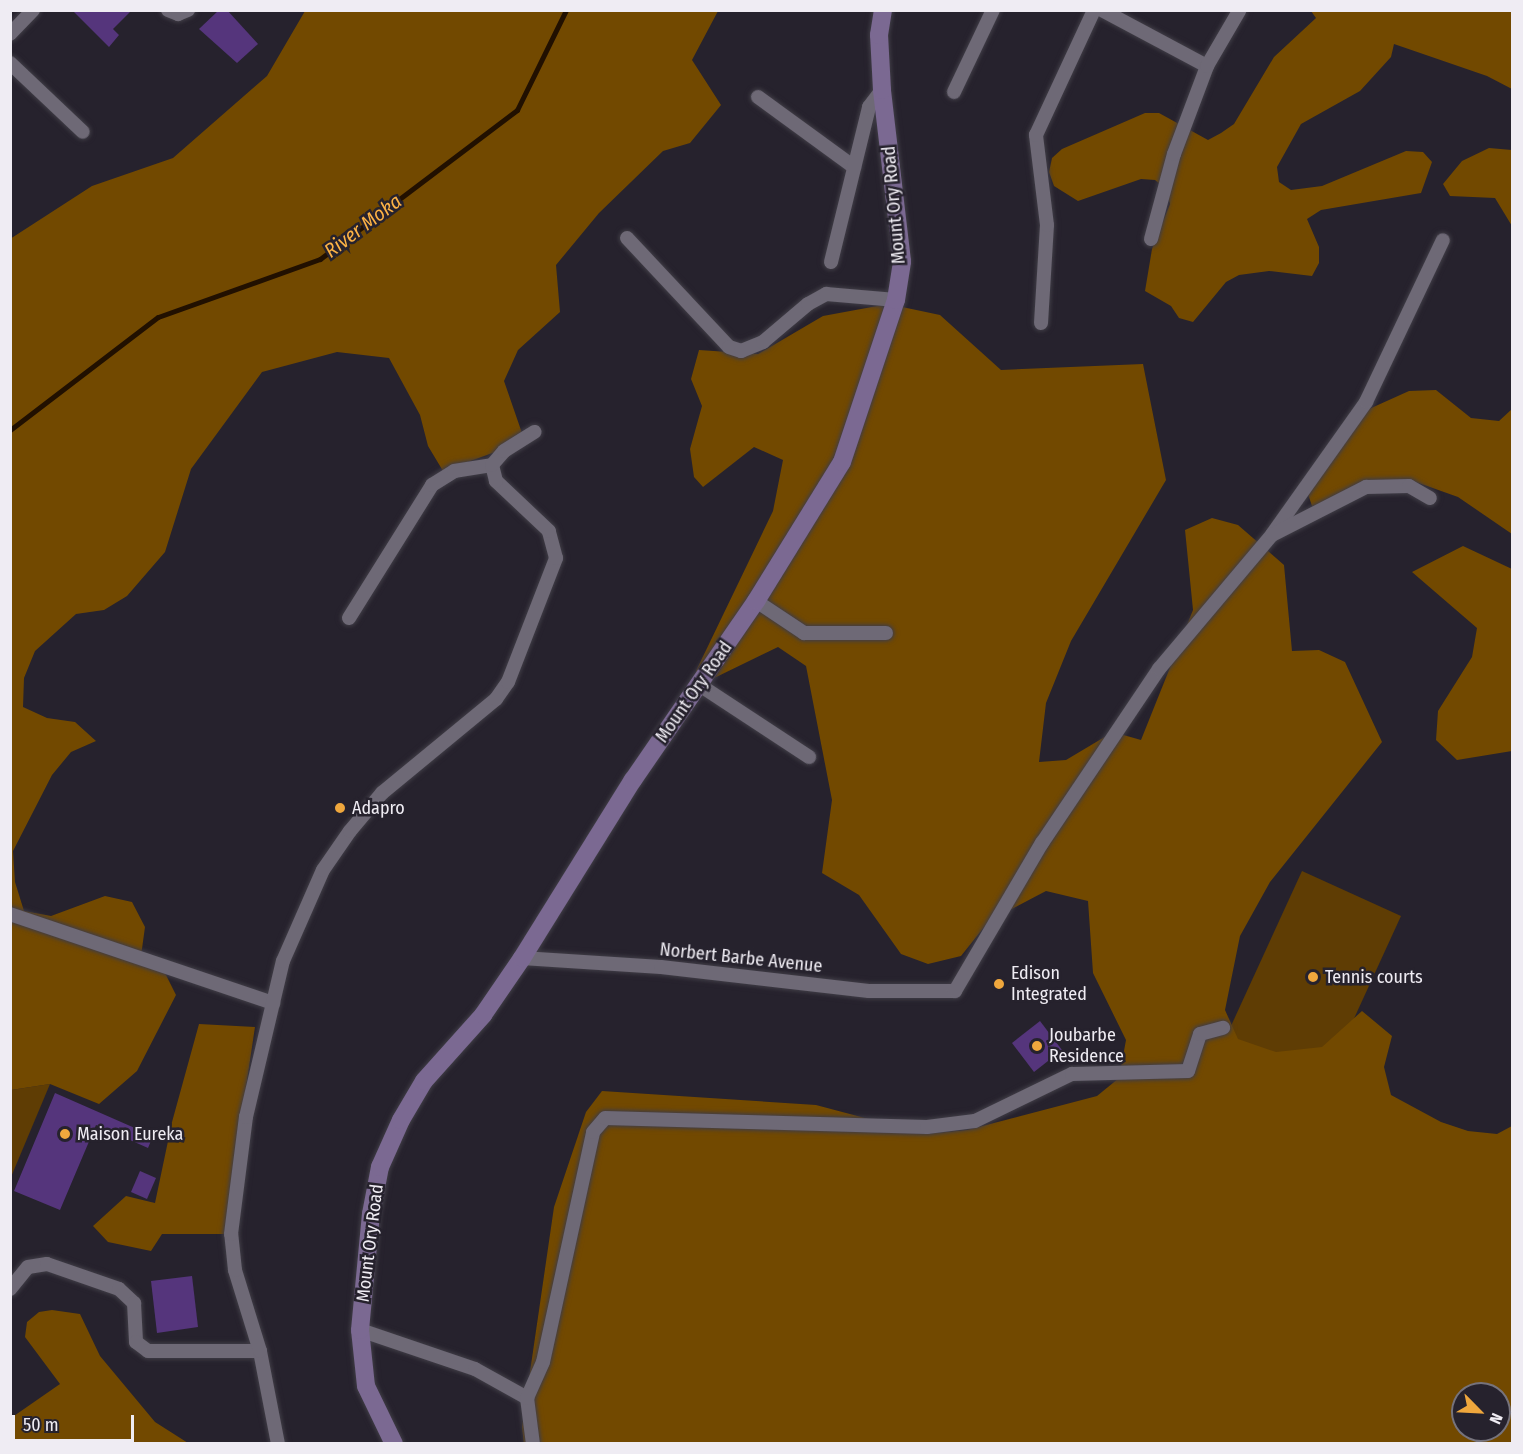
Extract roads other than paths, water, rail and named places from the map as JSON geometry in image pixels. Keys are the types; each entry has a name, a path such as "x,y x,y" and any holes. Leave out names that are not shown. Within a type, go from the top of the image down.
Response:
{"main road":[{"name":"Mount Ory Road","path":"394,1443 366,1386 360,1330 371,1214 380,1167 400,1120 424,1081 483,1015 522,958 633,780 756,601 842,462 896,300 902,261 882,90 879,35 883,10"}],"street":[{"path":"10,34 33,10"},
{"path":"168,10 178,14 188,10"},
{"path":"954,92 993,10"},
{"path":"1041,323 1047,225 1036,135 1094,10"},
{"path":"1102,10 1207,66"},
{"path":"1151,239 1174,154 1207,66 1239,11"},
{"path":"10,63 83,132"},
{"path":"831,262 869,107 882,90"},
{"path":"758,97 854,167"},
{"path":"627,238 729,347 741,351 763,342 808,304 826,294 896,300"},
{"path":"1272,535 1366,402 1443,240"},
{"path":"349,618 432,485 454,471 492,465 504,451 535,432"},
{"path":"278,1443 260,1351 235,1270 231,1234 246,1117 283,961 323,870 350,831 382,793 496,699 508,682 556,558 549,531 496,481 492,465"},
{"path":"1272,535 1366,487 1409,486 1430,498"},
{"name":"Norbert Barbe Avenue","path":"522,958 661,967 869,991 955,992 1042,843 1159,669 1272,535"},
{"path":"756,601 804,633 886,633"},
{"path":"698,684 809,757"},
{"path":"10,914 273,1003"},
{"path":"533,1443 527,1398 543,1362 592,1132 605,1118 927,1127 975,1121 1072,1074 1188,1071 1200,1034 1223,1028"},
{"path":"10,1289 28,1267 47,1264 119,1289 134,1303 136,1342 148,1351 260,1351"},
{"path":"360,1330 475,1370 527,1398"}],"waterway":[{"name":"River Moka","path":"10,430 158,317 320,259 517,110 566,10"}],"place":[{"name":"Adapro","path":"340,808"},
{"name":"Tennis courts","path":"1313,977"},
{"name":"Edison Integrated","path":"999,984"},
{"name":"Joubarbe Residence","path":"1037,1046"},
{"name":"Maison Eureka","path":"65,1134"}]}
